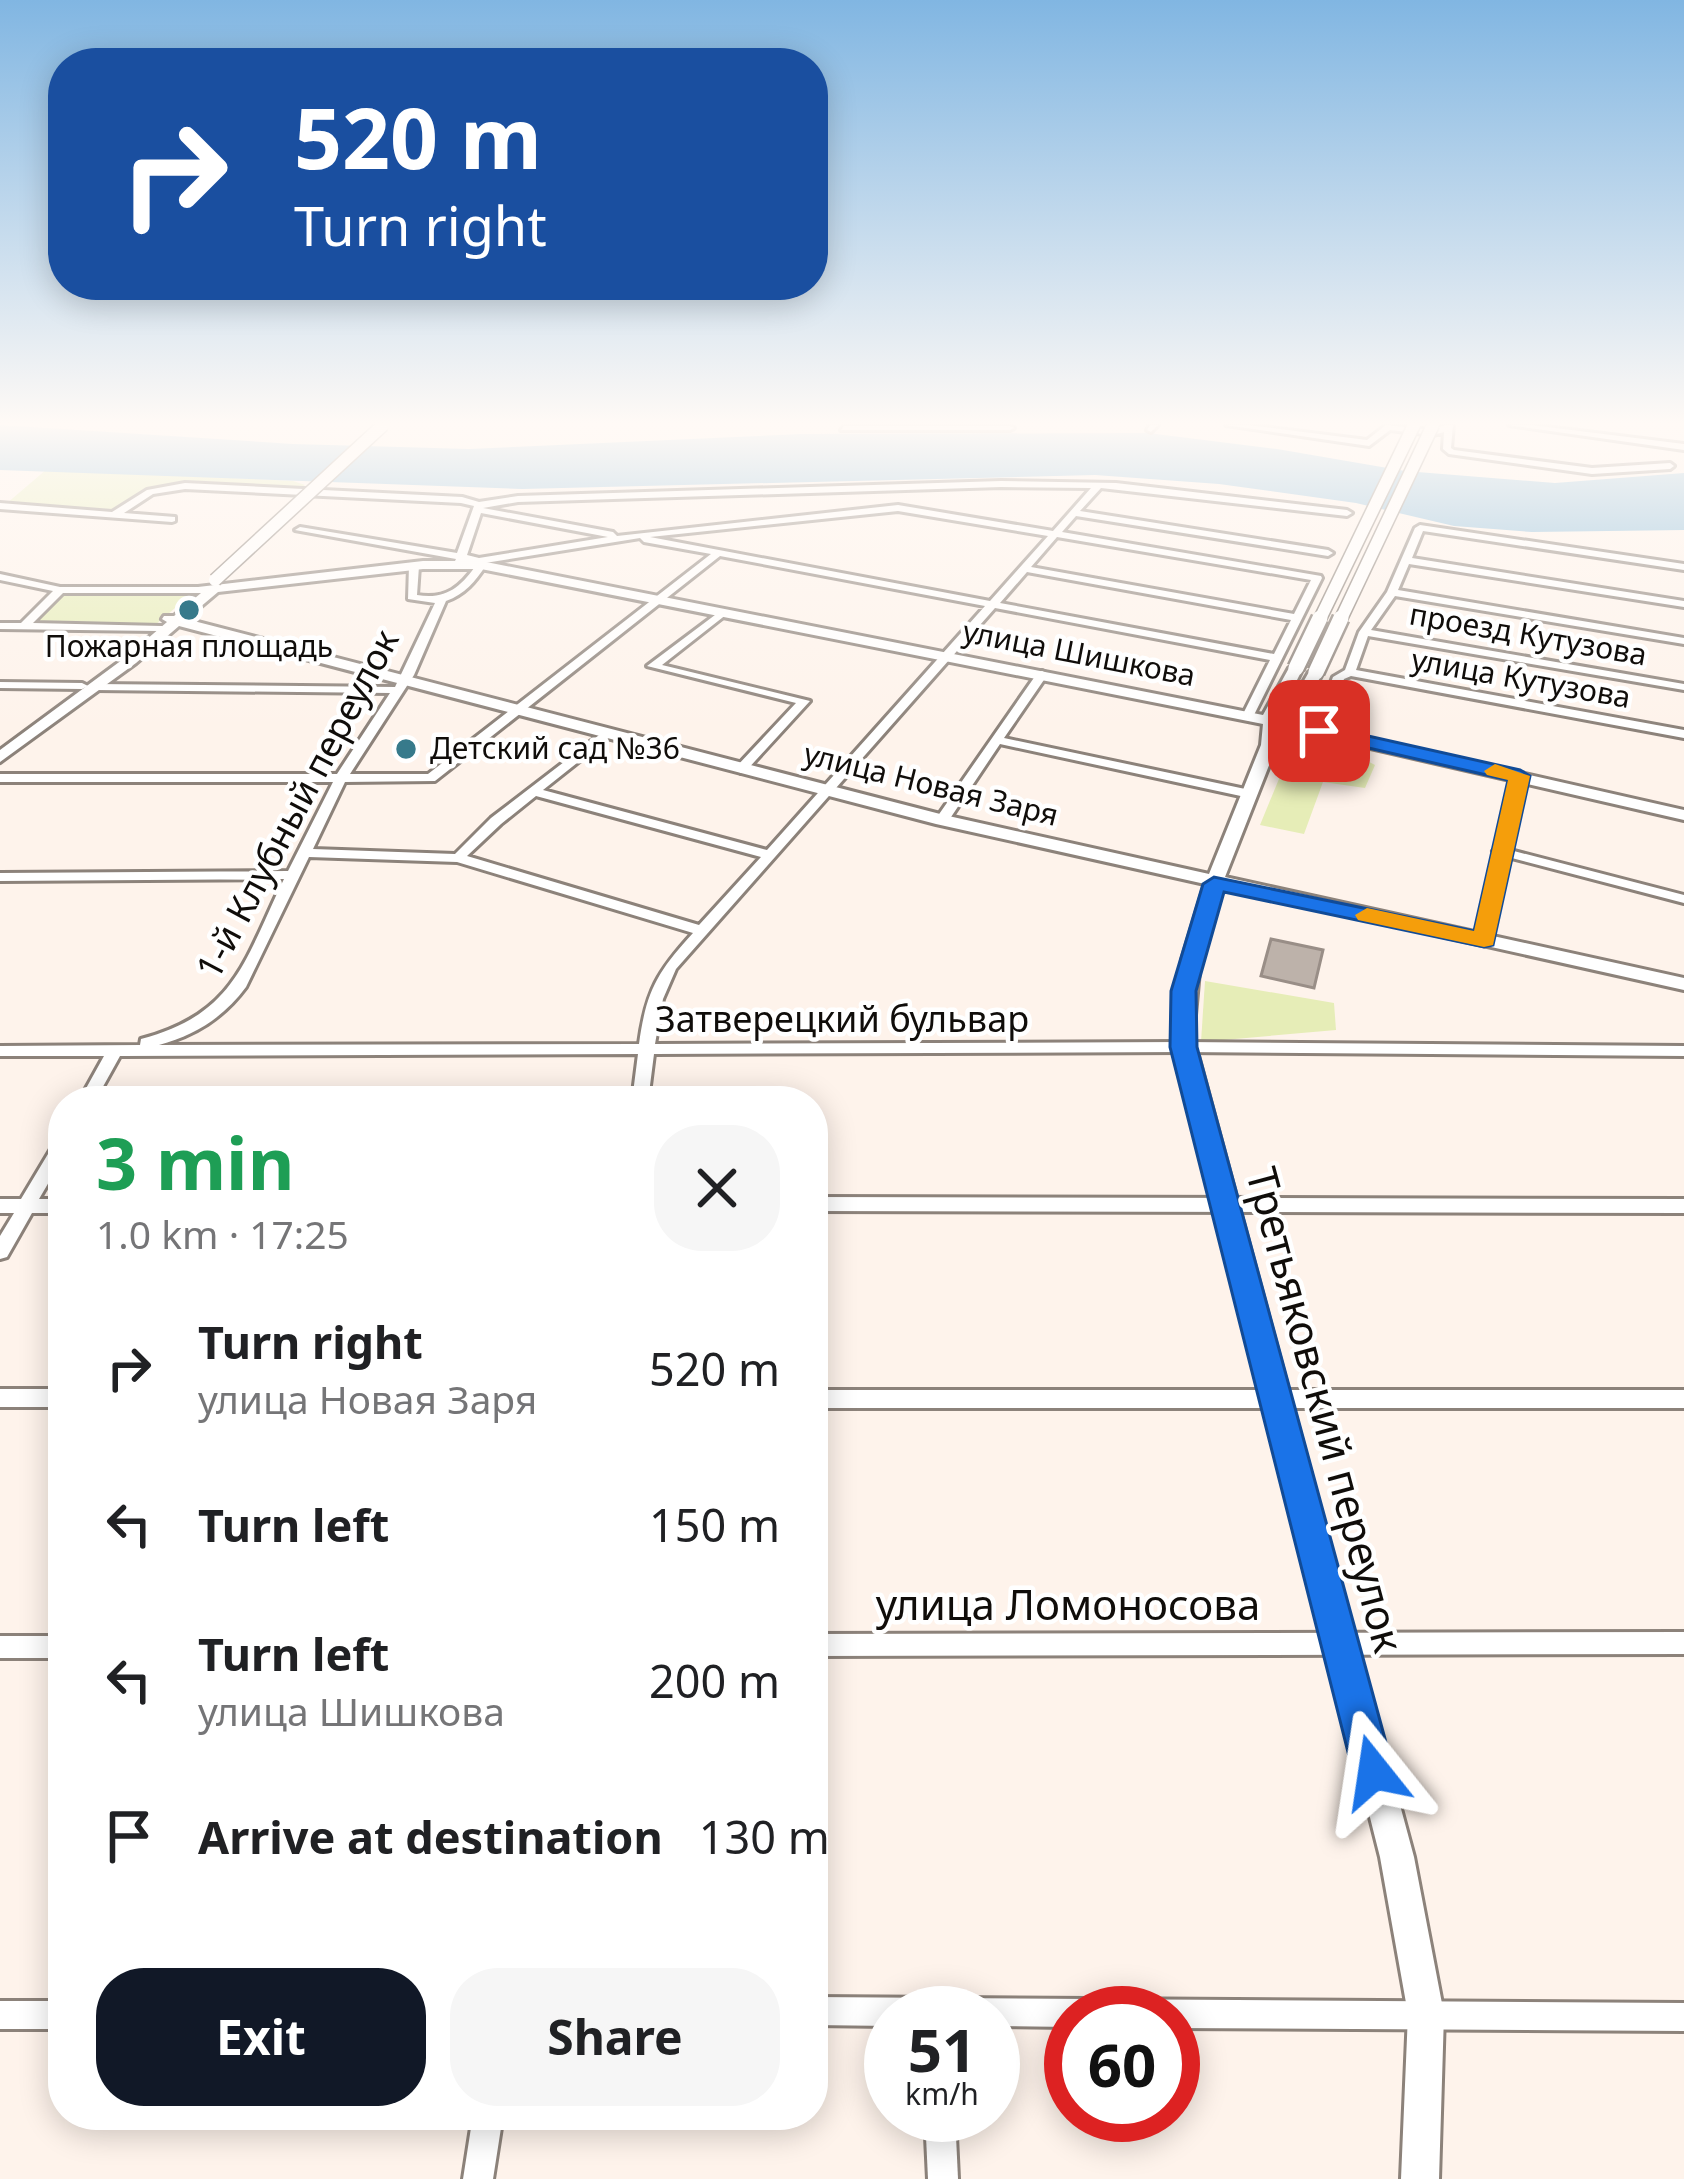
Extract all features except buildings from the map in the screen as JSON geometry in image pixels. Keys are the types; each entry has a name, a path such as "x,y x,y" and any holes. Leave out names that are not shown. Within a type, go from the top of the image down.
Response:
{"main road":[{"path":"0,757 167,626 276,527"},
{"name":"Третьяковский переулок","path":"1365,527 1270,721 1270,745 1214,884 1185,982 1184,1047 1397,1857 1426,2014 1420,2179"},
{"name":"Третьяковский переулок","path":"1270,745 1291,725 1384,527"},
{"path":"213,585 469,562"},
{"name":"улица Шишкова","path":"469,562 1248,716 1684,815"},
{"name":"улица Новая Заря","path":"167,626 515,709 941,820 1214,884 1684,984"},
{"path":"0,746 88,687"}],"street":[{"path":"476,527 469,562 713,527"},
{"path":"578,527 1278,658"},
{"path":"1007,527 1317,578 1248,716"},
{"path":"643,1086 652,999 699,930 1061,527"},
{"path":"1160,527 1328,553"},
{"path":"1319,731 1339,677 1350,672 1364,632 1392,592 1420,527 1684,567"},
{"name":"улица Шишкова","path":"300,530 469,562"},
{"path":"0,778 431,778 715,556"},
{"path":"1406,560 1684,604"},
{"name":"1-й Клубный переулок","path":"115,1051 171,1038 224,1007 341,778 400,685 440,602 466,587 469,562"},
{"name":"1-й Клубный переулок","path":"414,566 412,597 440,602"},
{"path":"1024,568 1297,618"},
{"path":"0,577 59,590 213,585"},
{"path":"26,624 59,590"},
{"path":"1392,592 1684,640"},
{"path":"723,612 653,666 804,701 741,769"},
{"path":"0,626 167,626"},
{"name":"проезд Кутузова","path":"1364,632 1684,687"},
{"name":"улица Кутузова","path":"1350,672 1684,734"},
{"path":"941,820 1042,674"},
{"path":"0,686 400,685"},
{"path":"458,858 608,733"},
{"path":"997,740 1250,794"},
{"path":"1484,940 1520,776"},
{"path":"534,791 766,854"},
{"path":"1500,851 1684,899"},
{"path":"305,853 458,858 699,930"},
{"path":"0,877 293,875"},
{"name":"Затверецкий бульвар","path":"0,1051 1184,1047 1684,1051"},
{"path":"95,1086 115,1051"},
{"path":"0,1252 48,1170"},
{"path":"828,1204 1684,1206"},
{"path":"0,1206 48,1206"},
{"path":"0,1398 48,1398"},
{"path":"828,1399 1684,1399"},
{"name":"улица Ломоносова","path":"828,1645 1684,1643"},
{"path":"0,1647 48,1647"},
{"path":"828,2011 864,2011"},
{"path":"1020,2012 1684,2017"},
{"path":"0,2014 48,2015"},
{"path":"478,2179 486,2130"},
{"path":"941,2142 943,2179"}],"green space":[{"path":"66,593 189,596 154,626 34,622"},
{"path":"1295,740 1336,745 1375,765 1365,788 1323,782 1304,834 1260,825"},
{"path":"1205,981 1334,1003 1336,1030 1201,1042"}],"water":[{"path":"1463,527 1684,527 1684,530 1532,532"}],"slow traffic":[{"path":"1367,915 1484,940 1520,776 1495,771"}],"place":[{"name":"Пожарная площадь","path":"189,610"},
{"name":"Детский сад №36","path":"406,749"}],"route":[{"path":"1319,731 1520,776 1484,940 1214,884 1184,991 1184,1047 1374,1772"}]}
